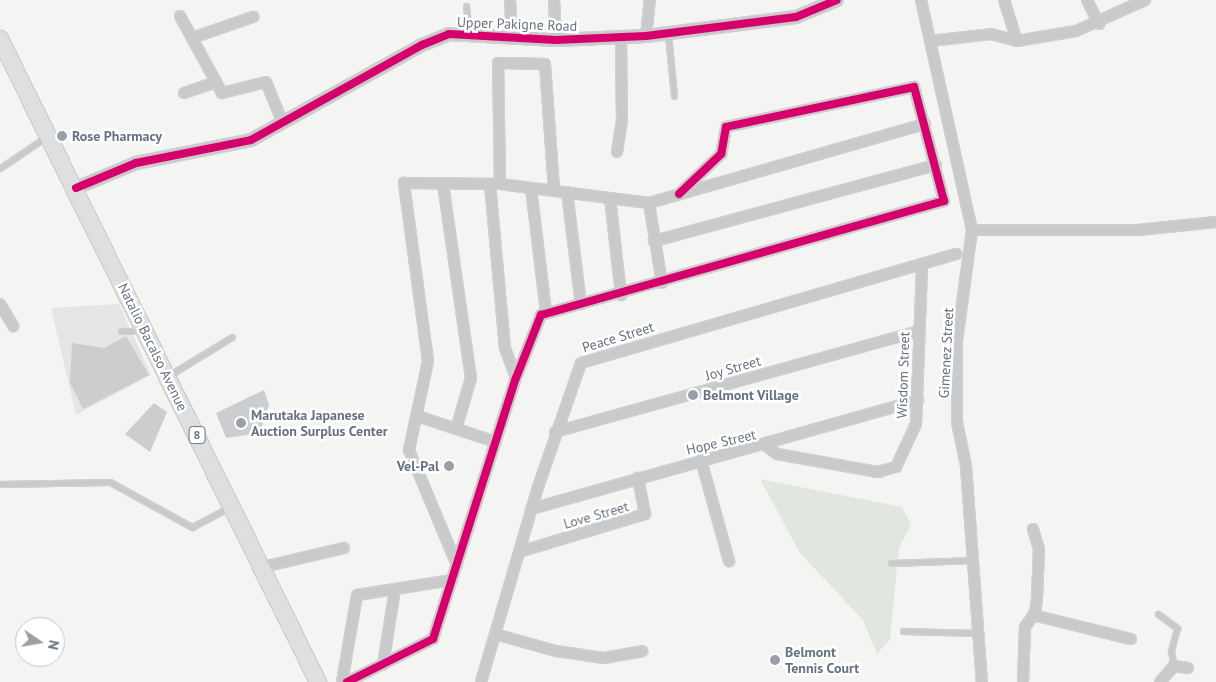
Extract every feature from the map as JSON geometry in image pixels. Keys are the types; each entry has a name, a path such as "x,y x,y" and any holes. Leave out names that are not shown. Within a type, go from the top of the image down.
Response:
{"highway":[{"name":"Natalio Bacalso Avenue","path":"0,40 76,188 318,682"}],"street":[{"path":"510,0 512,37"},
{"path":"554,0 556,40"},
{"path":"646,36 650,0"},
{"name":"Upper Pakigne Road","path":"76,188 136,163 251,140 282,121 374,75 422,45 449,34 556,40 646,36 796,17 837,0"},
{"name":"Gimenez Street","path":"921,0 972,230 957,341 957,422 975,560 982,682"},
{"path":"1004,0 1017,40"},
{"path":"1087,0 1099,24"},
{"path":"930,41 991,34 1017,40 1099,24 1145,0"},
{"path":"180,16 223,94 267,83 282,121"},
{"path":"192,38 253,17"},
{"path":"617,152 622,121 621,37"},
{"path":"516,378 505,348 495,184 498,63 546,64 554,191"},
{"path":"184,93 216,82"},
{"path":"347,682 433,639 516,378 537,320 546,312 621,295 944,201 914,87 726,127 721,154 679,194"},
{"path":"457,565 409,450 428,361 404,183 495,184 650,202 924,124"},
{"path":"654,241 936,165"},
{"path":"443,184 471,378 456,429"},
{"path":"531,188 546,312"},
{"path":"567,192 581,304"},
{"path":"610,198 621,295"},
{"path":"650,202 654,241 662,283"},
{"path":"972,230 1138,230 1216,222"},
{"name":"Peace Street","path":"481,682 555,432 584,360 956,254"},
{"name":"Wisdom Street","path":"765,445 777,454 869,470 896,467 916,424 918,330 922,264"},
{"path":"0,304 13,326"},
{"name":"Joy Street","path":"555,432 918,330"},
{"name":"Hope Street","path":"531,510 701,460 765,445 918,400"},
{"path":"417,416 496,442"},
{"path":"701,460 729,561"},
{"name":"Love Street","path":"519,552 645,514 638,478"},
{"path":"1023,682 1025,627 1033,615 1040,555 1034,529"},
{"path":"262,567 344,548"},
{"path":"342,682 357,595 452,580"},
{"path":"383,665 395,589"},
{"path":"1033,615 1130,639"},
{"path":"495,634 604,658 642,650"},
{"path":"1160,682 1174,666 1188,668"}],"lane":[{"path":"466,6 469,34"},
{"path":"668,33 674,96"},
{"path":"0,168 49,135"},
{"path":"121,331 146,331"},
{"path":"168,376 232,337"},
{"path":"0,484 110,482 192,527 232,506"},
{"path":"892,563 975,560"},
{"path":"1158,614 1178,628 1171,651 1174,666"},
{"path":"903,631 979,633"}],"shaded area":[{"path":"119,304 151,375 76,415 51,308"},
{"path":"760,479 902,507 911,525 899,547 890,639 877,654 863,620 800,553"}],"building":[{"path":"126,336 149,375 83,409 70,383 72,343 104,348"},
{"name":"Marutaka Japanese Auction Surplus Center","path":"264,390 269,405 260,433 226,438 216,413"},
{"path":"154,403 167,412 150,452 125,434"}],"cycle path":[{"path":"76,188 136,163 251,140 422,45 449,34 556,40 646,36 796,17 837,0"},
{"path":"347,682 433,639 516,378 541,315 944,201 914,87 726,127 721,154 679,194"}],"place":[{"name":"Rose Pharmacy","path":"62,136"},
{"name":"Belmont Village","path":"693,395"},
{"name":"Marutaka Japanese Auction Surplus Center","path":"241,423"},
{"name":"Vel-Pal","path":"449,466"},
{"name":"Belmont Tennis Court","path":"775,660"}]}
